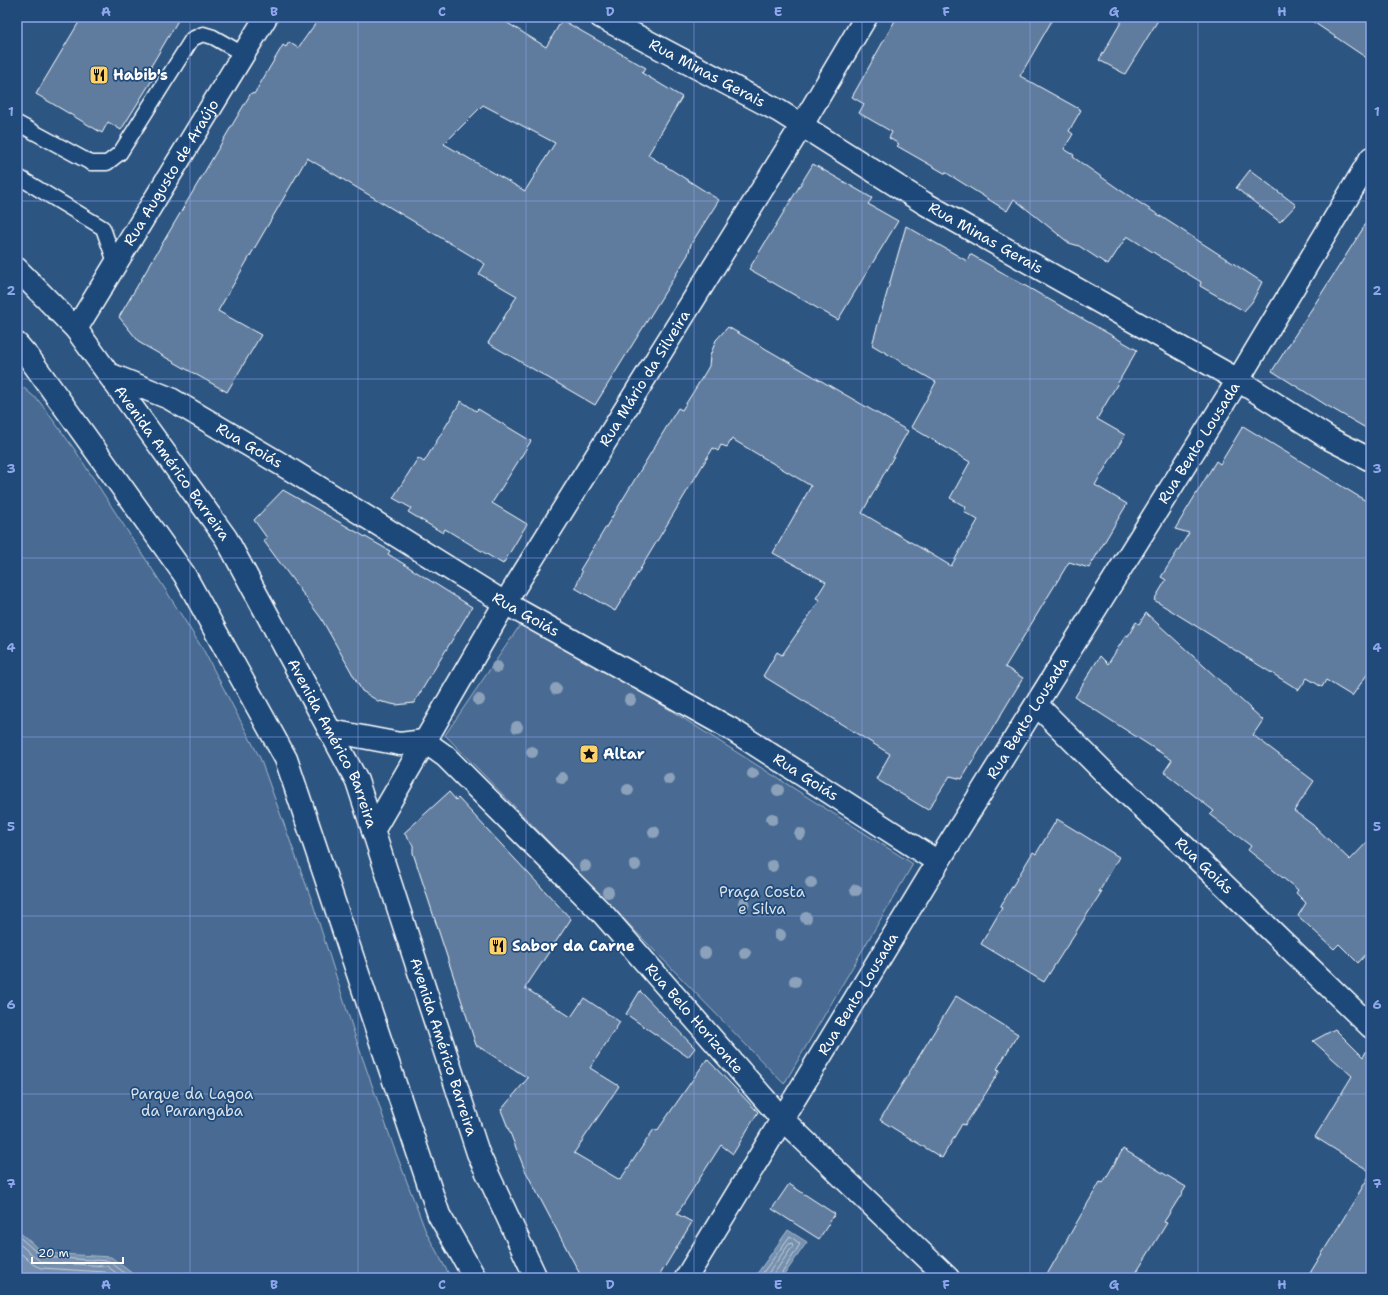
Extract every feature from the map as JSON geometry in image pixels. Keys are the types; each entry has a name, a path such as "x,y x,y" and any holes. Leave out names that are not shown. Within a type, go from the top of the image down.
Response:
{"street":[{"name":"Rua Augusto de Araújo","path":"76,329 266,17"},
{"name":"Rua Minas Gerais","path":"601,17 802,125 924,203 1238,380 1330,439 1371,460"},
{"name":"Rua Mário da Silveira","path":"373,831 505,603 802,125 866,17"},
{"name":"Rua Bento Lousada","path":"686,1278 938,862 1238,380 1371,158"},
{"name":"Avenida Américo Barreira","path":"17,269 76,329 226,538 357,781 478,1153 536,1278"},
{"path":"17,344 30,359 184,574 286,759 439,1215 475,1278"},
{"name":"Rua Goiás","path":"109,374 168,398 291,470 505,603 731,729 938,862"},
{"name":"Rua Goiás","path":"1036,705 1371,1028"},
{"path":"331,731 400,744 424,741"},
{"name":"Rua Belo Horizonte","path":"424,741 445,756 604,915 782,1119 948,1278"}],"lane":[{"path":"17,123 91,163 107,163 120,153 192,40 203,34 243,54"},
{"path":"17,176 103,228 116,265"}],"green space":[{"name":"Parque da Lagoa da Parangaba","path":"17,382 39,401 75,450 165,589 204,651 260,758 312,901 358,1045 393,1145 426,1232 451,1278 17,1278"},
{"name":"Praça Costa e Silva","path":"525,618 913,864 784,1084 445,735"}],"water":[{"path":"17,1230 43,1253 111,1257 138,1278 17,1278"},
{"path":"788,1230 807,1242 782,1278 754,1278"}],"building":[{"name":"Habib's","path":"82,17 180,17 147,73 154,77 121,130 108,122 102,133 36,94"},
{"path":"320,17 498,17 546,47 562,20 646,68 642,73 682,97 648,155 719,200 691,244 688,255 595,405 488,343 517,296 479,274 485,264 307,158 218,311 261,335 227,392 140,343 119,317 251,93 254,94 283,45 286,47 289,42 298,48","holes":["483,105 555,143 525,191 444,144"]},
{"path":"897,17 1054,17 1020,76 1081,110 1069,131 1073,134 1064,149 1120,190 1262,282 1252,302 1244,311 1200,286 1201,282 1127,236 1108,265 1079,246 1069,243 1014,199 1007,211 945,172 946,174 897,146 899,144 889,138 892,132 859,113 864,104 852,97"},
{"path":"1124,17 1160,17 1125,74 1099,60"},
{"path":"1306,17 1371,17 1371,61"},
{"path":"813,164 872,198 868,204 898,221 838,320 749,269"},
{"path":"1250,170 1296,205 1280,222 1236,188"},
{"path":"1371,216 1371,431 1272,371"},
{"path":"906,226 967,261 970,254 1137,350 1097,419 1125,435 1095,485 1127,504 1089,568 1069,562 1005,667 1023,678 962,779 950,776 928,810 876,779 890,754 763,676 777,652 782,655 820,600 816,598 826,582 773,553 811,486 732,439 727,447 721,445 718,451 713,448 615,611 575,588 582,572 580,570 678,408 682,410 705,373 709,366 710,356 716,340 728,327 908,431 862,513 951,566 978,520 964,512 966,507 950,498 970,462 911,427 936,382 872,345"},
{"path":"461,401 476,411 478,409 531,441 492,503 527,524 503,564 445,529 443,533 408,512 411,508 393,498 418,458 424,462"},
{"path":"1243,426 1371,504 1371,669 1352,696 1326,680 1322,687 1307,678 1299,690 1154,600 1166,580 1161,577 1189,533 1175,529 1216,461 1220,464"},
{"path":"283,490 390,551 388,554 472,607 414,703 396,705 378,701 362,691 321,618 263,540 267,538 254,520"},
{"path":"1146,613 1263,720 1253,735 1314,781 1294,811 1313,825 1350,860 1371,838 1371,949 1358,963 1339,944 1334,949 1298,916 1306,903 1296,893 1298,890 1248,850 1251,846 1210,815 1214,811 1164,772 1172,760 1075,697 1100,656 1108,664 1126,635 1128,636 1136,622 1139,624"},
{"path":"449,792 456,800 458,798 571,919 525,988 571,1017 584,998 620,1022 590,1068 619,1086 574,1153 620,1180 654,1129 657,1131 707,1059 758,1112 733,1154 721,1145 677,1214 692,1222 658,1278 582,1278 524,1168 501,1110 528,1078 476,1045 413,853 413,845 404,833"},
{"path":"1057,819 1119,857 1099,892 1102,891 1044,982 981,944 1002,908 1000,907 1033,852 1036,854"},
{"path":"640,991 695,1048 688,1057 626,1014"},
{"path":"956,996 1018,1034 997,1069 1000,1070 986,1093 965,1125 962,1124 942,1158 880,1120"},
{"path":"1335,1029 1363,1057 1371,1044 1371,1172 1315,1137 1352,1076 1313,1041"},
{"path":"1123,1149 1186,1187 1164,1222 1167,1223 1133,1278 1045,1278 1100,1182 1103,1183"},
{"path":"1371,1173 1371,1278 1307,1278 1337,1229"},
{"path":"789,1184 835,1214 819,1239 772,1209"}],"place":[{"name":"Habib's","path":"99,75"},
{"name":"Altar","path":"589,754"},
{"name":"Sabor da Carne","path":"498,946"}]}
